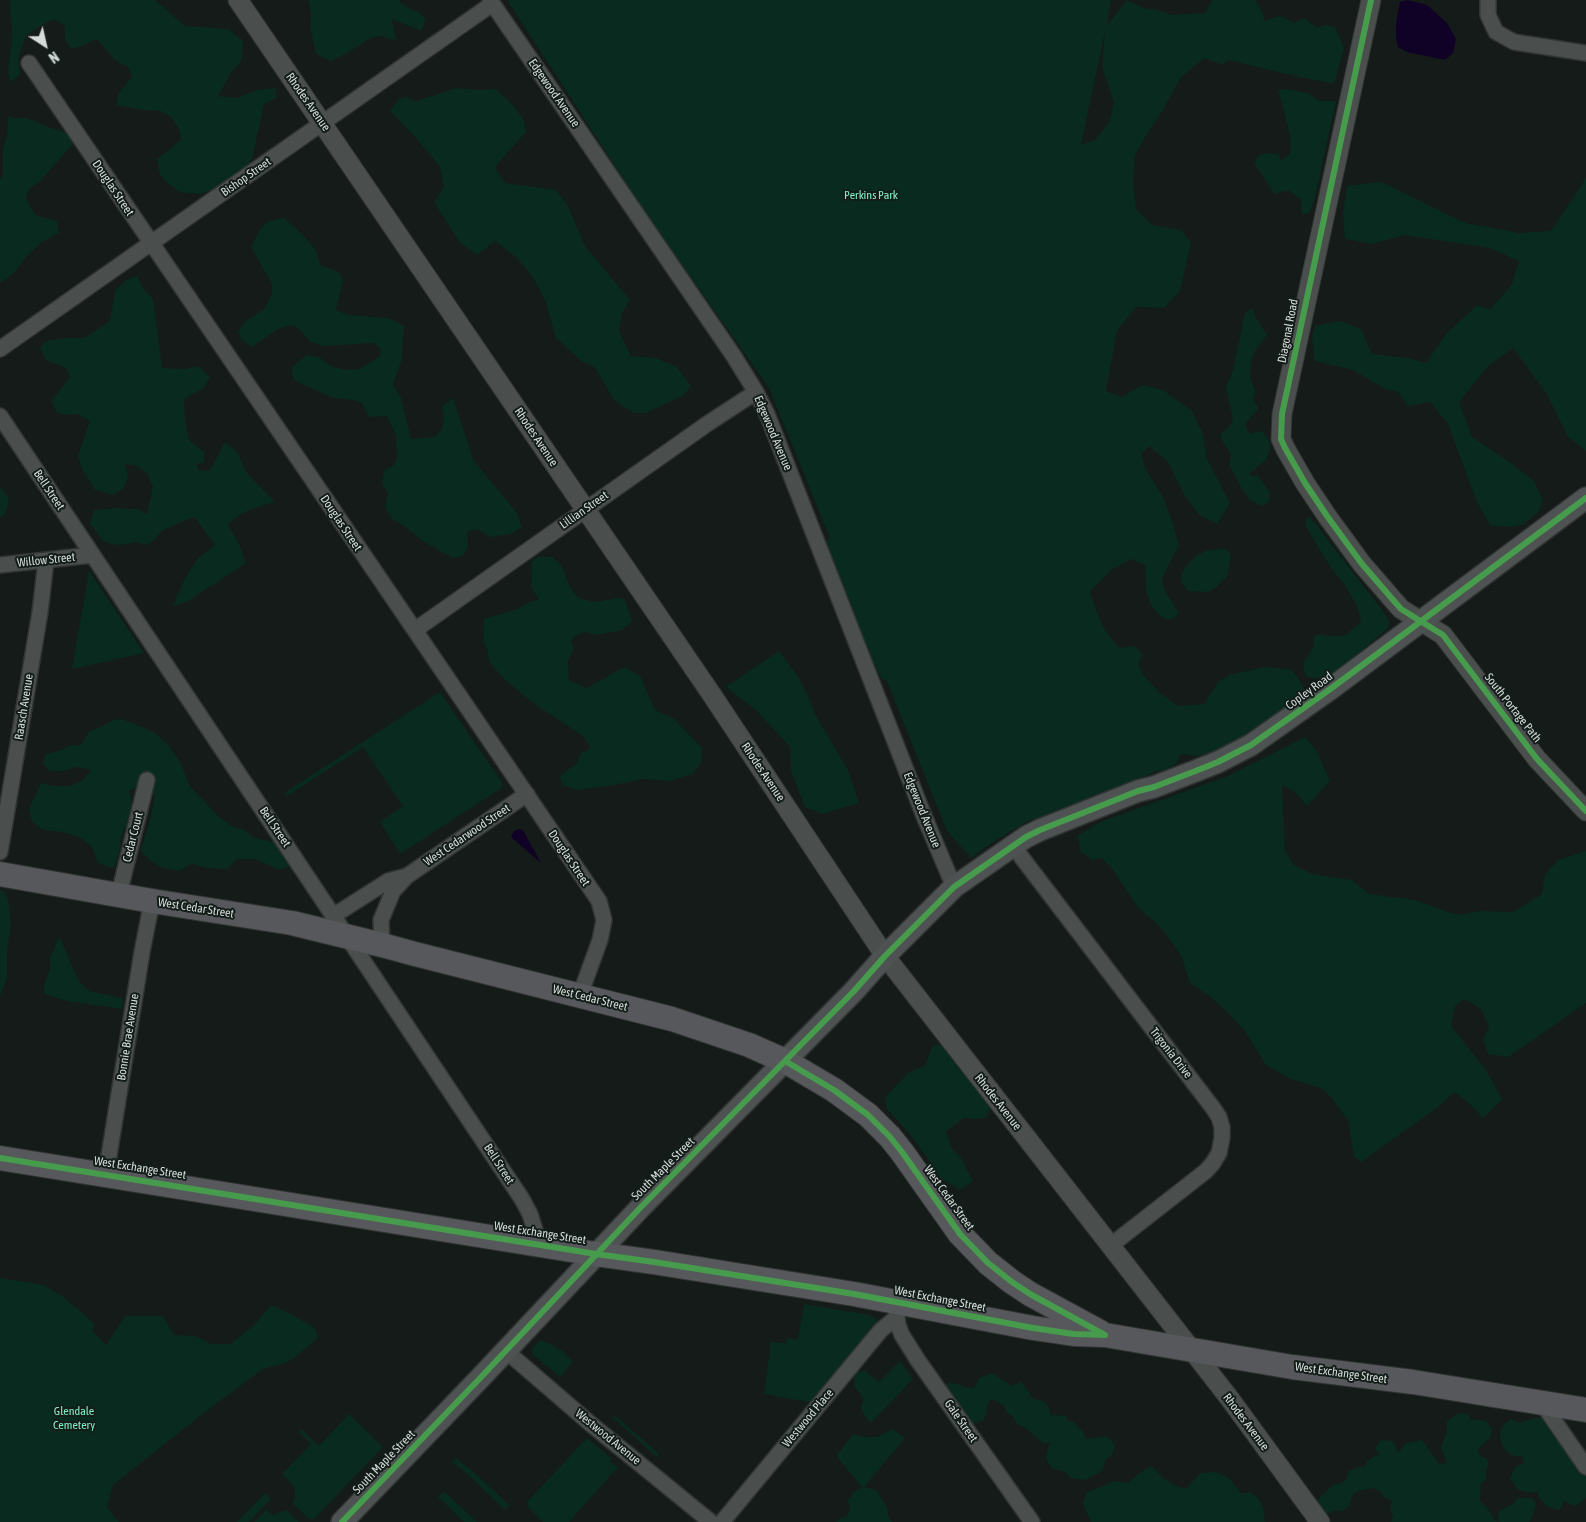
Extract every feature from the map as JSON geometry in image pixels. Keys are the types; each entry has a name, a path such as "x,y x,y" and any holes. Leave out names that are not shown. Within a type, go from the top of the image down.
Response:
{"main road":[{"name":"Copley Road","path":"1013,846 1040,830 1138,791 1154,787 1198,770 1252,745 1421,622 1586,498"},
{"name":"South Maple Street","path":"351,1519 596,1254 854,991 885,956 954,887 1013,846"},
{"name":"West Cedar Street","path":"0,874 292,923 580,995 680,1022 749,1044 785,1061 834,1090 868,1115 899,1148 960,1234 988,1263 1030,1294 1105,1335"},
{"name":"West Exchange Street","path":"0,1158 654,1262 896,1310 1074,1334 1105,1335 1292,1367 1412,1382 1586,1410"}],"street":[{"name":"Rhodes Avenue","path":"238,0 712,695 885,956 1192,1350 1320,1522"},
{"name":"Diagonal Road","path":"1371,0 1282,414 1281,439 1326,516 1362,564 1401,609 1421,622"},
{"path":"1488,0 1488,15 1496,32 1514,42 1586,53"},
{"name":"Bishop Street","path":"0,349 323,123 491,2"},
{"name":"Edgewood Avenue","path":"491,2 733,355 756,392 767,414 920,807 954,887"},
{"name":"Douglas Street","path":"29,63 598,901 604,920 600,940 580,995"},
{"name":"Lillian Street","path":"415,630 756,392"},
{"name":"Bell Street","path":"0,416 522,1199 530,1214 535,1230 536,1243"},
{"name":"Willow Street","path":"0,565 92,555"},
{"name":"Raasch Avenue","path":"0,852 40,612 46,560"},
{"name":"South Portage Path","path":"1421,622 1443,635 1532,752 1586,811"},
{"name":"Cedar Court","path":"119,894 147,780"},
{"name":"West Cedarwood Street","path":"382,945 381,920 394,891 407,876 527,794"},
{"name":"Trigonia Drive","path":"1013,846 1219,1116 1222,1126 1219,1154 1206,1171 1110,1246"},
{"name":"West Cedarwood Street","path":"333,916 388,881 407,876"},
{"name":"Bonnie Brae Avenue","path":"106,1174 152,901"},
{"name":"Westwood Place","path":"722,1522 896,1310"},
{"name":"Gale Street","path":"896,1310 898,1325 902,1335 917,1359 1032,1522"},
{"name":"Westwood Avenue","path":"506,1351 711,1522"},
{"path":"1542,1402 1586,1467"}],"green space":[{"path":"10,0 155,0 185,26 228,29 243,41 242,60 232,71 218,96 236,98 258,90 276,88 276,98 264,104 252,159 225,186 200,194 180,192 160,175 157,159 181,140 179,129 171,117 161,111 116,105 118,94 132,77 128,67 116,61 97,39 71,49 65,40 65,26 54,19 26,36 18,59 20,75 10,82 8,69 12,41"},
{"path":"308,0 398,0 410,9 419,12 426,20 421,31 392,19 396,40 378,36 369,39 331,61 316,54 311,31 311,13"},
{"name":"Perkins Park","path":"507,0 1111,0 1107,25 1127,0 1144,8 1172,15 1205,13 1212,0 1255,0 1263,13 1264,21 1280,16 1294,23 1304,18 1317,28 1326,25 1335,27 1344,48 1334,84 1228,60 1222,65 1205,58 1181,77 1135,155 1133,183 1136,209 1152,225 1181,230 1191,242 1180,291 1164,308 1136,307 1117,331 1106,391 1122,397 1142,385 1163,390 1192,411 1203,434 1206,457 1230,503 1217,524 1198,514 1184,494 1168,462 1149,446 1141,455 1146,470 1163,497 1179,546 1162,579 1165,591 1179,613 1174,619 1167,620 1158,614 1151,605 1146,592 1145,565 1131,559 1111,570 1090,592 1105,630 1119,648 1135,646 1142,654 1138,665 1144,676 1160,693 1178,706 1204,704 1219,681 1230,675 1265,667 1291,670 1305,690 1304,697 1224,751 1198,756 1181,754 1176,763 1167,770 1156,771 1106,794 1059,809 1043,818 1030,820 996,840 971,858 947,831 887,681 882,679 862,641 825,543 830,538 769,388 647,215","holes":["1105,31 1102,67 1114,102 1110,121 1095,140 1081,145"]},
{"path":"456,88 496,89 513,105 524,120 526,132 495,168 505,183 556,190 568,206 585,246 630,300 622,313 619,331 631,356 656,358 677,367 691,386 684,395 646,413 634,413 615,401 595,368 580,360 556,338 545,300 532,276 517,258 495,241 477,255 460,243 434,202 444,187 440,167 390,111 399,99 407,97 414,102"},
{"path":"1278,89 1310,94 1319,101 1336,101 1315,197 1310,212 1302,215 1301,200 1290,191 1274,194 1254,163 1258,156 1267,153 1279,155 1281,161 1291,153 1290,135"},
{"path":"8,116 27,118 62,131 69,135 73,144 40,181 29,189 26,197 37,216 57,221 59,233 42,242 27,256 14,273 0,283 0,179 3,174 3,148 7,136"},
{"path":"1586,178 1586,451 1568,437 1546,393 1513,348 1488,366 1459,402 1472,437 1534,481 1543,500 1538,512 1524,524 1507,527 1490,525 1477,502 1448,424 1430,402 1408,406 1398,392 1385,389 1353,370 1314,361 1312,337 1315,326 1341,321 1361,329 1372,354 1408,358 1426,363 1446,334 1477,305 1490,310 1512,284 1519,261 1489,248 1405,235 1373,244 1345,239 1343,212 1347,186 1382,182 1465,223 1519,233 1551,231"},
{"path":"284,218 316,250 320,265 339,272 343,280 336,310 348,315 389,318 404,326 402,359 393,385 401,398 411,439 435,437 442,429 444,418 442,406 454,398 474,461 517,513 522,527 511,534 490,537 478,529 467,532 468,547 463,556 452,558 420,539 406,527 392,519 385,508 388,493 382,484 384,471 395,464 397,456 396,435 387,416 369,417 362,403 331,397 293,379 292,367 307,355 319,357 332,367 348,370 360,369 380,356 381,349 374,343 324,346 311,342 295,325 280,328 252,347 242,340 238,332 246,321 264,309 272,294 272,284 251,247 259,231 268,221"},
{"path":"137,276 143,288 153,299 162,368 186,369 198,366 210,377 204,388 184,399 189,440 204,452 204,462 197,465 199,471 210,470 225,442 237,452 247,473 275,502 241,514 228,524 239,544 246,563 188,601 173,606 184,580 198,558 215,545 194,517 163,530 147,545 136,542 121,545 103,541 90,524 94,510 139,509 147,514 153,487 147,473 137,466 125,464 128,476 124,488 113,495 95,490 82,469 78,456 90,421 78,414 64,415 56,411 51,401 70,377 66,368 46,360 40,348 46,341 84,338 110,321 115,291 126,280"},
{"path":"1250,309 1254,310 1254,315 1267,335 1252,358 1250,377 1255,391 1253,400 1259,408 1246,423 1246,428 1250,434 1258,431 1264,433 1270,444 1266,460 1249,474 1254,477 1257,475 1270,492 1269,502 1261,506 1250,500 1242,489 1229,465 1231,454 1220,434 1230,426 1233,419 1226,388 1233,370 1245,313"},
{"path":"0,487 9,499 6,513 0,518"},
{"path":"1310,517 1389,621 1388,628 1331,676 1322,679 1307,677 1304,671 1303,663 1313,648 1314,636 1320,634 1344,636 1361,622 1357,606 1345,585 1333,571 1305,525 1306,519"},
{"path":"1224,548 1231,556 1227,577 1208,592 1188,591 1182,583 1181,576 1185,567 1196,556 1205,551"},
{"path":"539,556 552,557 561,565 571,589 579,598 595,602 618,598 625,599 632,621 622,630 597,635 584,632 575,636 571,641 574,649 568,661 569,680 586,688 625,667 640,676 655,710 674,719 702,748 701,763 692,774 670,781 643,779 577,790 562,785 560,776 577,763 581,753 591,748 583,736 536,705 507,682 489,662 488,651 483,641 484,619 518,609 527,603 539,600 531,587 532,561"},
{"path":"89,571 144,653 72,669"},
{"path":"779,651 799,678 816,716 848,770 859,803 823,814 805,807 791,771 790,747 756,710 726,687"},
{"path":"440,692 503,784 500,789 400,854 380,822 403,806 363,747 287,796 284,793"},
{"path":"122,719 154,732 168,745 181,763 189,785 217,815 231,826 242,829 254,838 274,842 287,856 290,867 279,870 256,859 236,859 228,869 206,868 192,864 179,871 163,868 151,861 141,851 155,795 142,784 129,791 134,809 122,834 117,861 113,868 98,863 92,847 81,838 62,832 43,830 32,822 29,809 41,783 53,786 71,786 84,779 91,770 77,767 65,771 50,771 43,764 46,754 70,746 81,745 89,732 114,720"},
{"path":"1305,737 1316,750 1330,781 1307,806 1294,791 1282,785 1285,851 1294,865 1312,874 1352,880 1369,894 1415,900 1457,915 1480,911 1513,912 1542,894 1545,874 1558,860 1586,851 1586,1003 1508,1057 1488,1054 1483,1039 1489,1027 1481,1009 1465,999 1455,1006 1451,1026 1485,1069 1502,1100 1483,1118 1455,1092 1434,1110 1361,1162 1354,1157 1348,1120 1331,1097 1321,1088 1291,1079 1266,1065 1245,1031 1223,1008 1190,983 1181,955 1161,928 1136,905 1113,870 1102,858 1092,860 1081,852 1079,843 1078,835 1103,821 1228,776"},
{"path":"0,890 3,891 8,899 11,923 7,952 7,978 0,996"},
{"path":"60,938 78,980 89,991 122,998 122,1009 67,1001 45,994 45,982 50,970 50,956 55,948 55,943"},
{"path":"933,1045 946,1045 992,1103 987,1117 980,1119 963,1118 946,1132 952,1149 961,1158 973,1181 960,1190 940,1178 909,1133 887,1109 885,1099 909,1072 925,1066"},
{"name":"Glendale Cemetery","path":"0,1278 43,1285 62,1296 94,1323 93,1332 106,1345 125,1316 163,1316 174,1335 195,1336 211,1344 230,1344 253,1326 271,1305 315,1328 318,1338 293,1359 283,1364 263,1369 113,1485 107,1508 119,1522 0,1522"},
{"path":"804,1304 870,1315 875,1318 879,1325 814,1403 764,1394 770,1342 786,1343 787,1338 798,1339"},
{"path":"540,1340 562,1351 572,1361 560,1377 532,1354 532,1349"},
{"path":"900,1361 913,1379 871,1423 861,1408 862,1395 855,1388 853,1376 856,1369 861,1372 865,1370 879,1382"},
{"path":"992,1373 1012,1386 1021,1382 1034,1399 1043,1401 1048,1406 1051,1415 1066,1416 1068,1421 1072,1421 1083,1432 1086,1439 1107,1436 1115,1445 1112,1456 1106,1459 1102,1471 1085,1480 1071,1478 1065,1472 1052,1468 1046,1459 1048,1447 1052,1443 1043,1443 1024,1427 1018,1425 1013,1417 1007,1413 1004,1406 993,1399 988,1402 983,1421 969,1425 944,1391 948,1383 974,1388 979,1378"},
{"path":"1459,1413 1467,1414 1471,1420 1486,1421 1492,1429 1490,1438 1477,1450 1481,1457 1486,1458 1489,1464 1486,1470 1486,1480 1481,1483 1480,1501 1488,1509 1495,1521 1499,1521 1498,1512 1514,1503 1517,1498 1532,1498 1536,1504 1529,1522 1391,1522 1393,1516 1390,1507 1392,1501 1373,1488 1357,1491 1352,1496 1349,1506 1342,1512 1336,1510 1326,1514 1314,1505 1333,1485 1346,1480 1349,1471 1358,1467 1364,1467 1367,1461 1379,1454 1375,1448 1381,1441 1393,1441 1398,1453 1406,1443 1422,1440 1439,1464 1447,1463 1441,1448 1447,1431 1447,1421"},
{"path":"349,1414 383,1447 313,1520 309,1519 292,1503 295,1500 295,1489 282,1474 311,1444 299,1432 301,1429 319,1446"},
{"path":"614,1415 658,1453 658,1458 612,1417"},
{"path":"1545,1417 1564,1446 1567,1456 1586,1471 1586,1498 1576,1506 1564,1500 1559,1510 1548,1507 1540,1499 1537,1492 1529,1493 1518,1490 1510,1478 1516,1466 1524,1463 1522,1456 1509,1454 1502,1446 1500,1432 1504,1424 1511,1419 1519,1423"},
{"path":"892,1429 905,1438 864,1487 876,1490 886,1505 892,1522 836,1522 842,1517 846,1518 850,1509 848,1500 853,1493 862,1487 836,1456 853,1434 877,1437"},
{"path":"587,1438 611,1458 610,1461 618,1467 569,1522 543,1522 528,1507 527,1502"},
{"path":"456,1458 509,1505 511,1504 505,1510 452,1462"},
{"path":"1152,1466 1164,1479 1178,1487 1187,1488 1200,1473 1216,1472 1229,1478 1241,1493 1250,1492 1258,1498 1263,1506 1265,1522 1091,1522 1083,1504 1086,1493 1115,1481 1128,1483 1139,1473"},
{"path":"444,1491 477,1522 464,1522 438,1497"},
{"path":"265,1493 271,1499 249,1522 237,1522"},
{"path":"266,1510 274,1515 286,1510 299,1522 254,1522"}],"shaded area":[{"path":"1407,0 1427,5 1447,23 1456,39 1453,53 1445,60 1407,52 1398,47 1396,23 1400,2"},
{"path":"523,830 541,863 511,837 514,831"}],"cycle path":[{"path":"1371,0 1282,414 1281,439 1305,483 1362,564 1401,609 1443,635 1537,759 1586,811"},
{"path":"342,1522 640,1208 954,887 1026,837 1040,830 1218,762 1251,745 1329,690 1586,498"},
{"path":"785,1061 834,1090 868,1115 902,1152 960,1234 988,1263 1030,1294 1103,1334"},
{"path":"0,1158 854,1294 1033,1328 1074,1334 1105,1335"}]}
